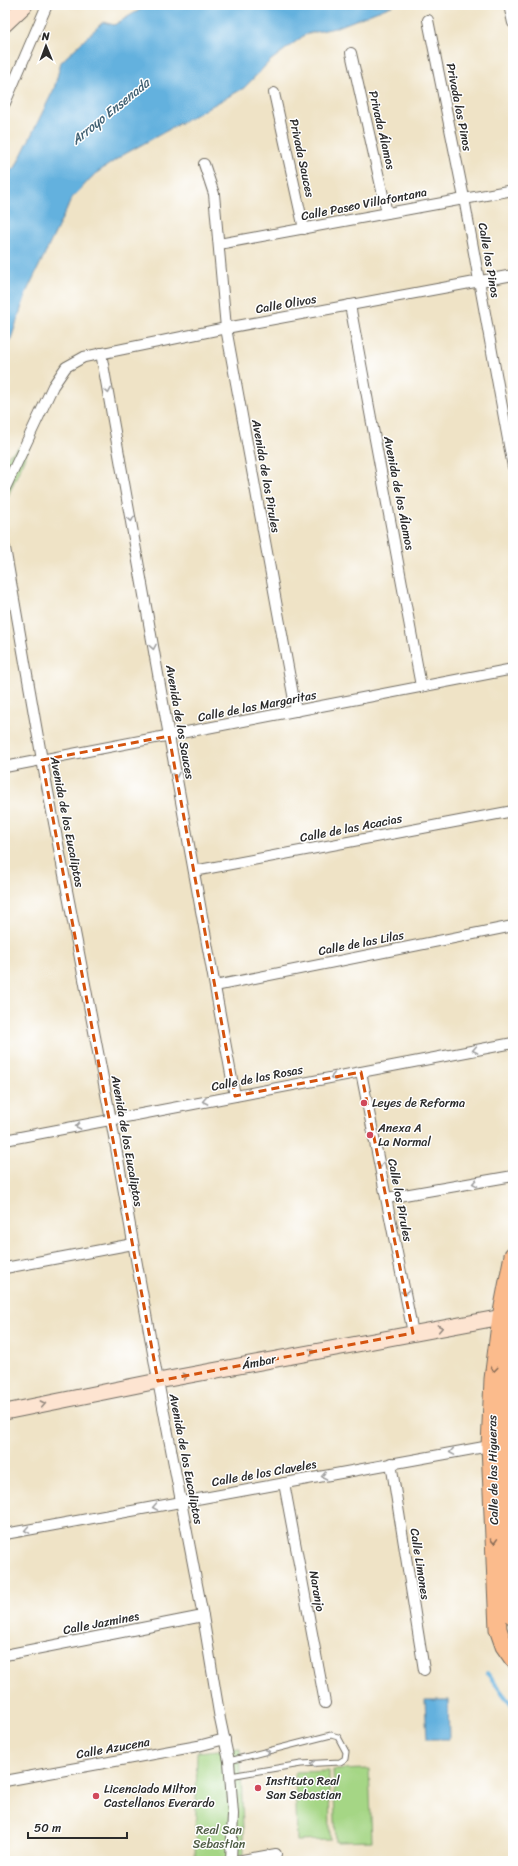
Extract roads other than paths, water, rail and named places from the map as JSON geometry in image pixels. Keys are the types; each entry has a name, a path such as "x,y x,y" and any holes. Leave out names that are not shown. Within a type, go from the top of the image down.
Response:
{"main road":[{"path":"5,24 25,5"},
{"name":"Calle de las Higueras","path":"513,1255 508,1357 497,1445 498,1629 504,1646 513,1659"},
{"name":"Ámbar","path":"5,1412 158,1381 413,1333 509,1318"},
{"name":"Calle de las Higueras","path":"497,1445 513,1616"}],"street":[{"path":"5,103 47,5"},
{"path":"509,5 513,24"},
{"name":"Privada los Pinos","path":"428,20 464,198"},
{"name":"Privada Álamos","path":"351,53 387,213"},
{"name":"Privada Sauces","path":"274,93 304,229"},
{"name":"Avenida de los Pirules","path":"204,164 214,194 226,328 296,711"},
{"name":"Calle Paseo Villafontana","path":"219,244 513,190"},
{"name":"Calle los Pinos","path":"464,198 513,467"},
{"name":"Calle Olivos","path":"5,488 53,386 66,368 84,357 226,328 513,275"},
{"name":"Avenida de los Álamos","path":"350,305 421,686"},
{"name":"Avenida de los Sauces","path":"101,353 235,1096"},
{"name":"Avenida de los Eucaliptos","path":"5,548 42,760 111,1120 229,1761 233,1814 231,1861"},
{"name":"Calle de las Margaritas","path":"5,767 513,669"},
{"name":"Calle de las Acacias","path":"194,871 513,811"},
{"name":"Calle de las Lilas","path":"215,986 513,926"},
{"name":"Calle de las Rosas","path":"5,1140 513,1043"},
{"name":"Calle los Pirules","path":"361,1072 413,1333"},
{"path":"387,1198 513,1176"},
{"path":"5,1268 133,1244"},
{"name":"Calle de los Claveles","path":"5,1534 497,1445"},
{"name":"Calle Limones","path":"391,1463 424,1670"},
{"name":"Naranjo","path":"284,1483 325,1703"},
{"name":"Calle Jazmines","path":"5,1655 203,1616"},
{"name":"Calle Azucena","path":"5,1781 198,1746 225,1739"},
{"path":"237,1861 276,1854"}],"lane":[{"path":"229,1761 331,1735 338,1737 346,1752 345,1759 340,1762 301,1764 230,1776"}],"water":[{"name":"Arroyo Ensenada","path":"148,5 394,5 335,28 306,34 270,61 244,88 123,155 95,174 72,198 27,291 5,357 5,173 15,168 54,89 61,62 103,22 114,25"},
{"path":"425,1700 448,1700 449,1739 427,1739"}],"waterway":[{"path":"487,1673 513,1707"}],"place":[{"name":"Leyes de Reforma","path":"364,1103"},
{"name":"Anexa A La Normal","path":"370,1135"},
{"name":"Instituto Real San Sebastian","path":"258,1788"},
{"name":"Licenciado Milton Castellanos Everardo","path":"96,1796"}],"park label":[{"name":"Real San Sebastian","path":"219,1837"}]}
